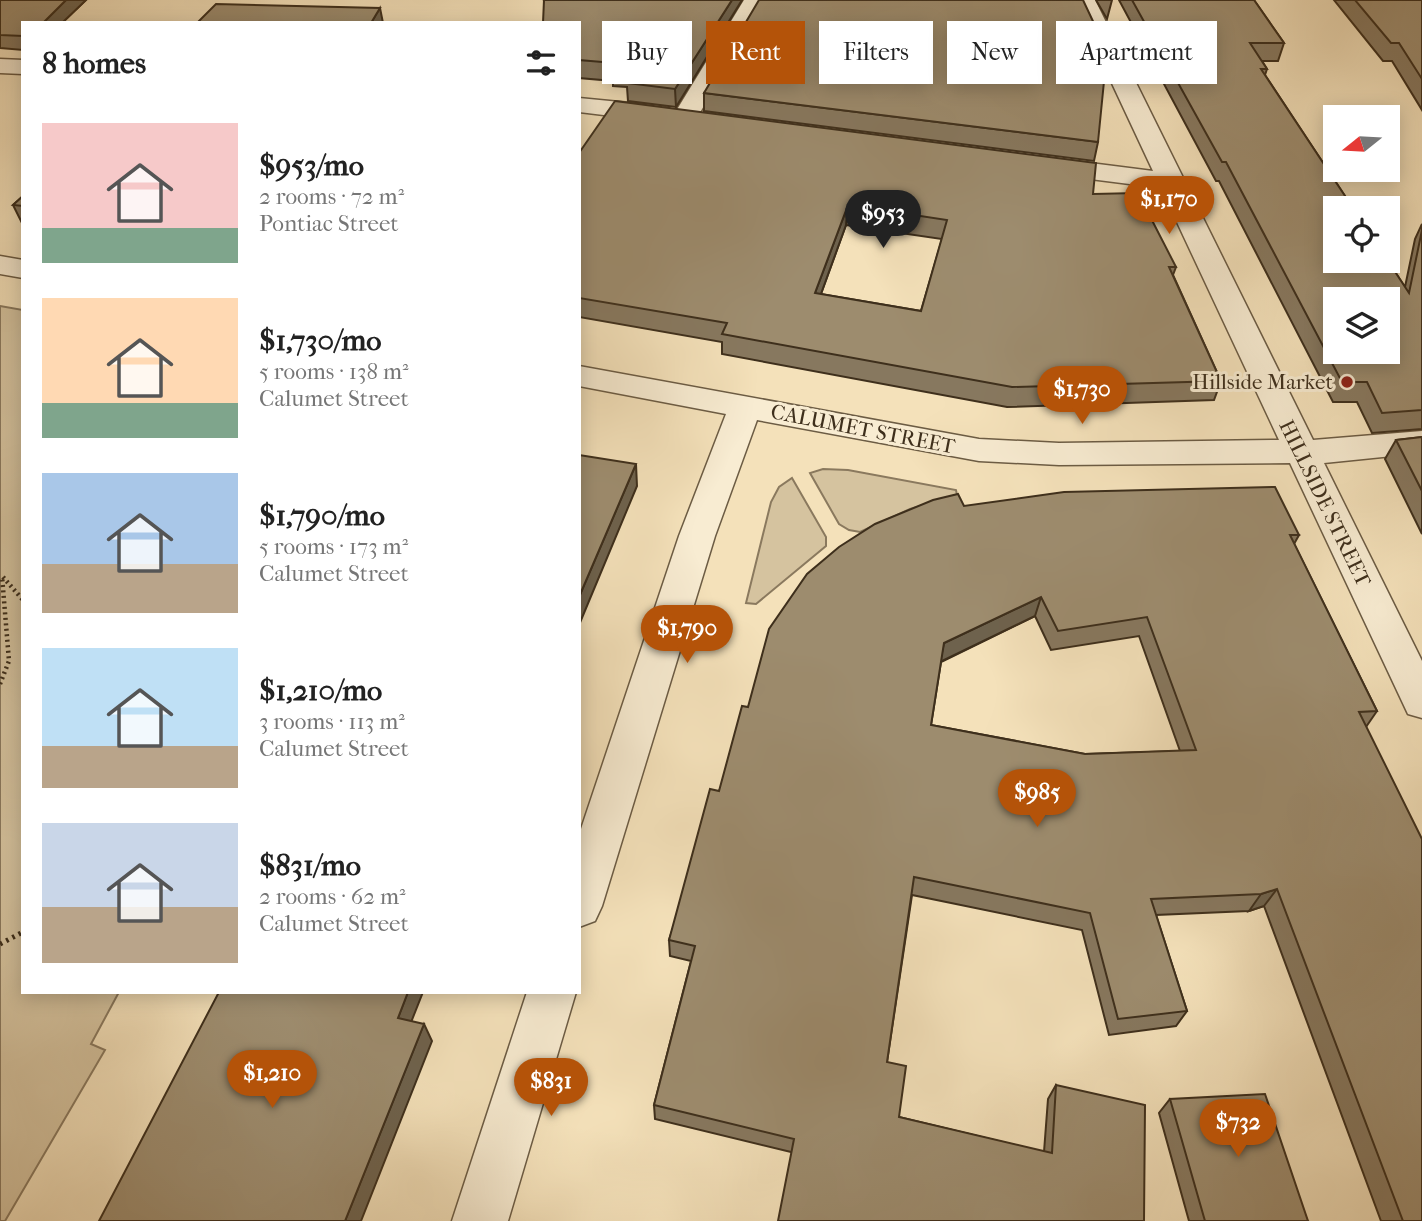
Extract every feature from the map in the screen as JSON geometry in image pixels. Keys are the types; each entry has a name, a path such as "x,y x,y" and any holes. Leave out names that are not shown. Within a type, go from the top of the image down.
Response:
{"street":[{"path":"686,116 755,0"},
{"name":"HILLSIDE STREET","path":"1084,0 1422,702"},
{"path":"0,65 21,67"},
{"path":"581,105 712,120"},
{"path":"1018,161 1170,181"},
{"path":"0,265 21,269"},
{"path":"581,376 745,408"},
{"name":"CALUMET STREET","path":"581,899 697,536 745,408 979,450 1050,454 1300,452 1361,450 1422,442"},
{"path":"480,1221 551,994"}],"path":[{"path":"1,575 21,598"},
{"path":"0,684 9,661 1,575"},
{"path":"0,944 21,933"}],"shaded area":[{"path":"0,306 21,310 21,994 118,994 91,1044 105,1050 5,1221 0,1221"},
{"path":"823,469 848,470 956,490 957,495 910,509 860,532 849,530 839,524 810,473"},
{"path":"792,478 826,537 826,546 756,604 746,603 771,502 779,487"}],"building":[{"path":"0,0 66,0 45,21 21,21 21,36 0,35"},
{"path":"544,0 732,0 719,21 706,21 706,41 692,62 692,21 602,21 602,62 581,60 581,21 543,21"},
{"path":"759,0 1083,0 1093,21 1056,21 1056,84 1104,84 1098,142 704,93 709,84 805,84 805,21 747,21"},
{"path":"1132,0 1254,0 1284,43 1250,43 1267,69 1261,69 1323,163 1323,182 1336,182 1345,196 1323,196 1323,273 1396,273 1409,293 1422,230 1422,410 1382,413 1367,382 1342,382 1333,364 1400,364 1400,287 1323,287 1323,346 1226,162 1222,162 1179,84 1217,84 1217,21 1144,21"},
{"path":"1355,0 1422,0 1422,79 1399,43 1391,43"},
{"path":"216,4 380,8 372,21 199,21"},
{"path":"635,84 678,84 675,89"},
{"path":"615,101 1096,163 1093,194 1138,193 1176,267 1169,267 1221,381 1012,387 722,334 727,323 581,298 581,150","holes":["848,205 947,220 921,311 815,293"]},
{"path":"21,198 21,206 13,205"},
{"path":"1422,437 1422,491 1396,440"},
{"path":"581,455 636,464 581,592"},
{"path":"1275,487 1299,535 1290,535 1377,711 1359,712 1422,839 1422,1221 1403,1221 1277,889 1261,894 1151,899 1187,1011 1118,1019 1090,913 914,877 887,1062 906,1066 899,1117 1052,1153 1056,1085 1145,1105 1144,1221 778,1221 794,1139 654,1105 695,946 669,940 710,789 719,791 742,706 748,707 769,629 807,574 839,547 875,524 933,500 958,494 964,506 1064,492","holes":["1041,597 1058,631 1147,617 1196,750 1085,754 931,725 944,643"]},
{"path":"218,994 407,994 398,1018 424,1024 345,1221 99,1221"},
{"path":"1265,1094 1308,1221 1205,1221 1170,1099"}],"place":[{"name":"Hillside Market","path":"1347,382"}]}
